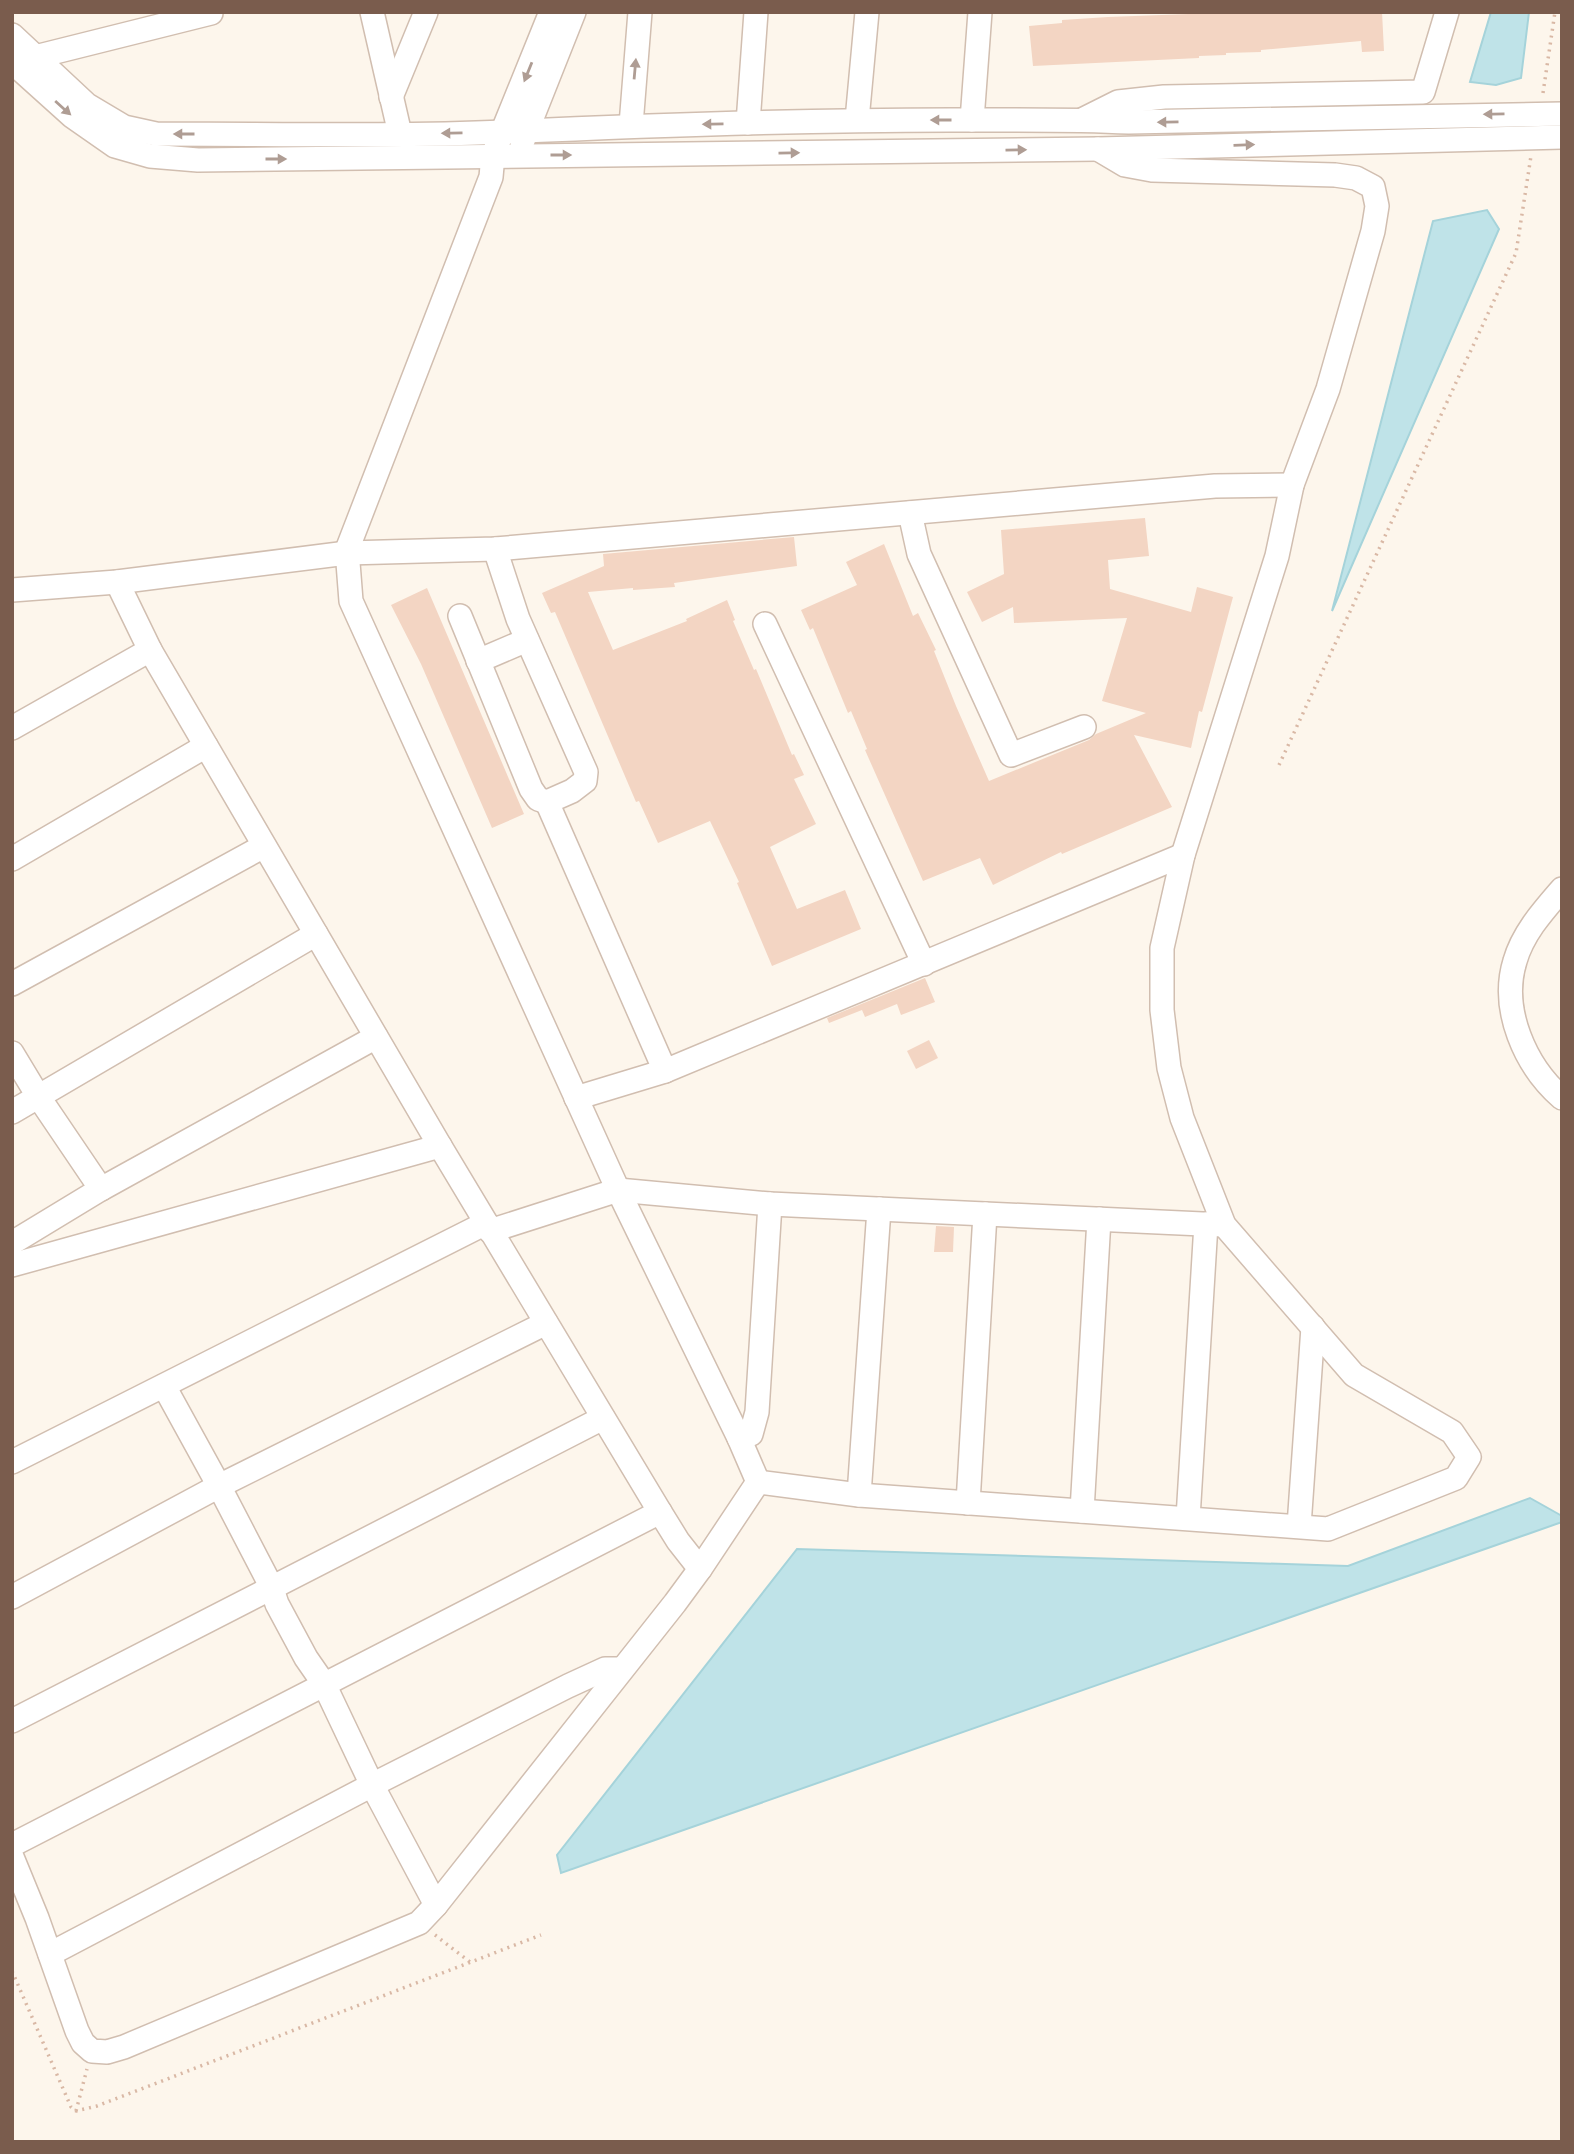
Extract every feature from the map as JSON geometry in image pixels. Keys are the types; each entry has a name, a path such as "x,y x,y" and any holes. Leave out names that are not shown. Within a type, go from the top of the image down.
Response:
{"street":[{"path":"372,12 400,134"},
{"path":"391,97 426,12"},
{"path":"551,12 504,132 500,163 347,553 351,601 618,1190 758,1482"},
{"path":"500,163 527,131 574,12"},
{"path":"631,125 640,12"},
{"path":"748,123 757,12"},
{"path":"857,120 867,12"},
{"path":"972,120 980,12"},
{"path":"1082,120 1118,102 1164,97 1423,92 1447,12"},
{"path":"35,57 211,13"},
{"path":"12,36 87,105 124,127 156,134 400,134 857,120 1129,122 1551,113"},
{"path":"12,62 72,116 116,146 150,156 198,160 500,163 1562,137"},
{"path":"1098,149 1125,165 1152,170 1335,175 1356,178 1373,187 1377,206 1373,231 1328,389 1292,485 1277,556 1183,855 1163,948 1162,1010 1168,1068 1215,1224 1188,1518"},
{"path":"14,591 117,582 347,553 495,549 1215,486 1292,485"},
{"path":"910,513 919,554 1011,755 1084,727"},
{"path":"460,617 531,789 538,799 547,802 585,781 586,772 527,640 495,549"},
{"path":"117,582 150,650 440,1146 660,1512 700,1569"},
{"path":"765,624 924,964"},
{"path":"478,661 527,640"},
{"path":"12,728 150,650"},
{"path":"12,859 206,746"},
{"path":"547,802 665,1071"},
{"path":"12,984 264,846"},
{"path":"576,1098 665,1071 1183,855"},
{"path":"1562,889 1535,920 1515,961 1512,981 1515,1020 1521,1040 1540,1075 1562,1098"},
{"path":"12,1112 316,934"},
{"path":"12,1243 101,1189 376,1037"},
{"path":"12,1053 101,1189"},
{"path":"12,1265 440,1146"},
{"path":"12,1462 488,1227 618,1190 770,1204 1215,1224 1313,1327 1354,1375 1452,1432 1469,1457 1456,1478 1328,1529 859,1495 758,1482"},
{"path":"739,1438 751,1434 757,1412 770,1204"},
{"path":"859,1495 879,1209"},
{"path":"968,1503 985,1214"},
{"path":"1082,1511 1099,1219"},
{"path":"12,1597 219,1486 546,1323"},
{"path":"1299,1527 1313,1327"},
{"path":"164,1386 271,1586 277,1604 306,1658 324,1684 372,1785 436,1905"},
{"path":"12,1721 603,1418"},
{"path":"12,1857 78,2031 83,2043 92,2052 107,2052 124,2047 419,1923 436,1905 700,1569 758,1482"},
{"path":"12,1845 660,1512"},
{"path":"50,1954 372,1785 605,1669 622,1669"}],"path":[{"path":"1551,113 1555,12"},
{"path":"1279,765 1516,253 1534,137"},
{"path":"419,1923 470,1962"},
{"path":"76,2111 97,2106 541,1935"},
{"path":"12,1971 71,2107 76,2111"},
{"path":"76,2111 92,2052"}],"water":[{"path":"1491,12 1529,12 1521,78 1496,85 1470,82"},
{"path":"1487,210 1499,229 1332,611 1433,221"},
{"path":"1530,1498 1562,1516 1562,1522 561,1873 557,1855 797,1549 1348,1566"}],"building":[{"path":"1242,12 1382,12 1384,51 1362,52 1361,41 1261,52 1226,53 1199,58 1033,66 1029,26 1062,23 1062,20"},
{"path":"1145,518 1149,556 1108,560 1110,589 1191,612 1197,587 1233,597 1202,712 1199,711 1191,748 1134,735 1172,807 1062,854 1061,852 993,885 980,858 923,881 865,750 867,749 851,711 848,713 813,628 810,630 801,610 857,585 846,562 884,544 913,616 918,613 936,650 934,651 956,706 989,781 1089,740 1096,734 1146,713 1102,701 1127,618 1014,623 1013,607 982,622 967,592 1004,574 1001,530"},
{"path":"794,537 797,566 674,583 675,587 588,592 613,650 687,621 686,619 727,600 754,670 756,669 792,755 794,754 804,775 794,779 816,824 770,847 797,909 845,890 861,929 772,966 737,883 739,882 710,821 658,843 639,801 636,802 555,612 551,613 542,593 604,566 603,554"},
{"path":"427,588 524,814 492,828 421,664 391,605"},
{"path":"925,978 935,1002 901,1015 897,1004 865,1017 862,1010 829,1023 827,1018"},
{"path":"929,1040 938,1058 916,1069 907,1051"},
{"path":"936,1226 954,1227 953,1252 934,1252"}]}
